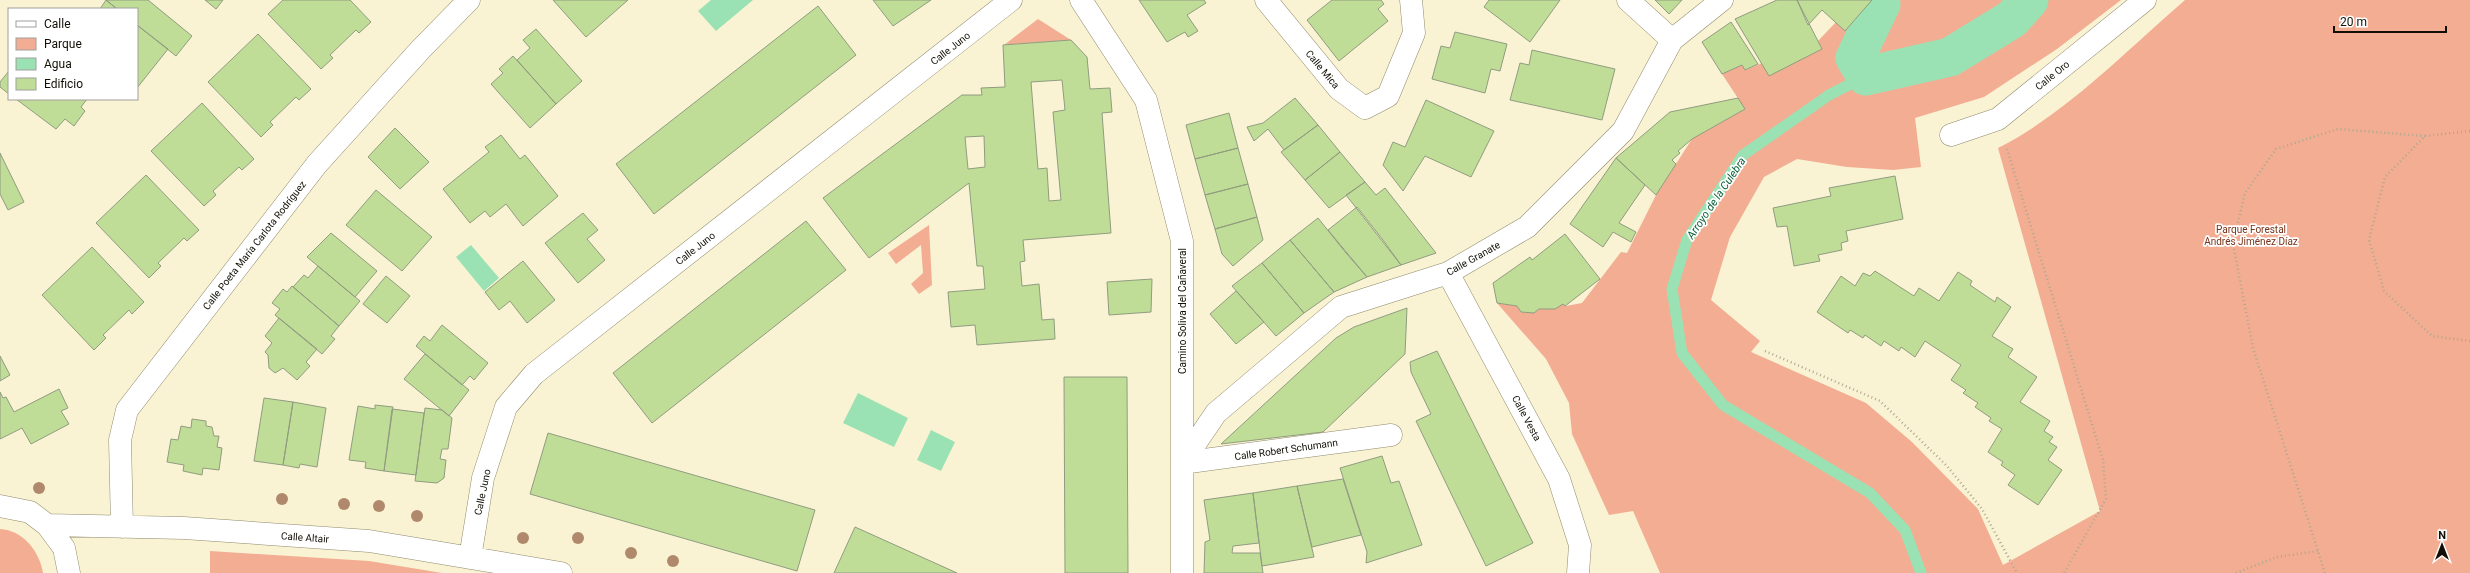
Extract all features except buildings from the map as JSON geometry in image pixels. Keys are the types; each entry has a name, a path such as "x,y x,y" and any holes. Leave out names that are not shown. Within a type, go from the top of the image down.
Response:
{"street":[{"name":"Calle Poeta María Carlota Rodríguez","path":"122,527 120,440 127,410 317,164 421,49 469,0"},
{"name":"Calle Juno","path":"470,558 483,478 506,407 534,374 1012,0"},
{"name":"Camino Soliva del Cañaveral","path":"1081,0 1146,100 1182,241 1182,573"},
{"name":"Calle Mica","path":"1266,0 1339,89 1365,108 1388,96 1414,33 1411,0"},
{"path":"1628,0 1672,40"},
{"name":"Calle Granate","path":"1182,463 1216,413 1341,307 1448,273 1527,227 1623,131 1672,40 1722,0"},
{"name":"Calle Oro","path":"1951,135 1998,119 2145,0"},
{"name":"Calle Vesta","path":"1448,273 1560,479 1580,545 1578,573"},
{"name":"Calle Robert Schumann","path":"1182,463 1391,435"},
{"path":"0,506 30,512 47,525 64,548 69,573"},
{"name":"Calle Altair","path":"47,525 122,527 369,541 561,573"}],"path":[{"path":"1998,119 2103,460 2106,499 2064,573"},
{"path":"2325,573 2253,348 2233,244 2245,193 2276,149 2338,129 2425,136 2470,131"},
{"path":"2425,136 2385,177 2369,240 2384,291 2432,336 2470,341"},
{"path":"1765,351 1880,402 1947,466 1982,509 2016,573"},
{"path":"2236,573 2277,557 2318,551"}],"green space":[{"name":"Parque Forestal Andrés Jiménez Díaz","path":"1872,0 1881,0 1888,6 1892,0 2121,0 2057,49 1984,97 1915,118 1921,167 1893,170 1847,167 1797,159 1764,177 1730,237 1711,300 1760,341 1751,352 1866,403 1912,442 1978,509 2003,565 2100,511 1998,148 2023,134 2072,99 2119,60 2185,0 2470,0 2470,573 1660,573 1633,511 1609,515 1572,434 1569,403 1546,359 1497,303 1517,306 1521,312 1533,313 1539,309 1555,309 1563,304 1566,306 1582,303 1621,252 1627,253 1656,195 1692,139 1745,109 1722,74 1742,65 1746,70 1762,63 1769,75 1822,49 1818,41 1836,22 1845,31"},
{"path":"1038,19 1071,40 1004,45"},
{"path":"929,225 932,285 919,294 911,284 923,273 921,245 896,264 888,253"},
{"path":"0,529 16,533 29,544 38,557 43,573 0,573"},
{"path":"210,551 369,561 442,573 210,573"}],"water":[{"path":"711,0 753,0 716,31 698,11"},
{"path":"471,245 499,278 484,291 456,257"},
{"path":"858,393 908,418 894,447 843,423"},
{"path":"931,430 955,442 941,471 917,460"}],"waterway":[{"name":"Arroyo de la Culebra","path":"1881,4 1855,58 1866,76 1950,57 2012,19 2029,0"},
{"name":"Arroyo de la Culebra","path":"1866,76 1829,95 1743,155 1687,240 1672,289 1682,353 1723,405 1870,493 1905,530 1921,573"}]}
